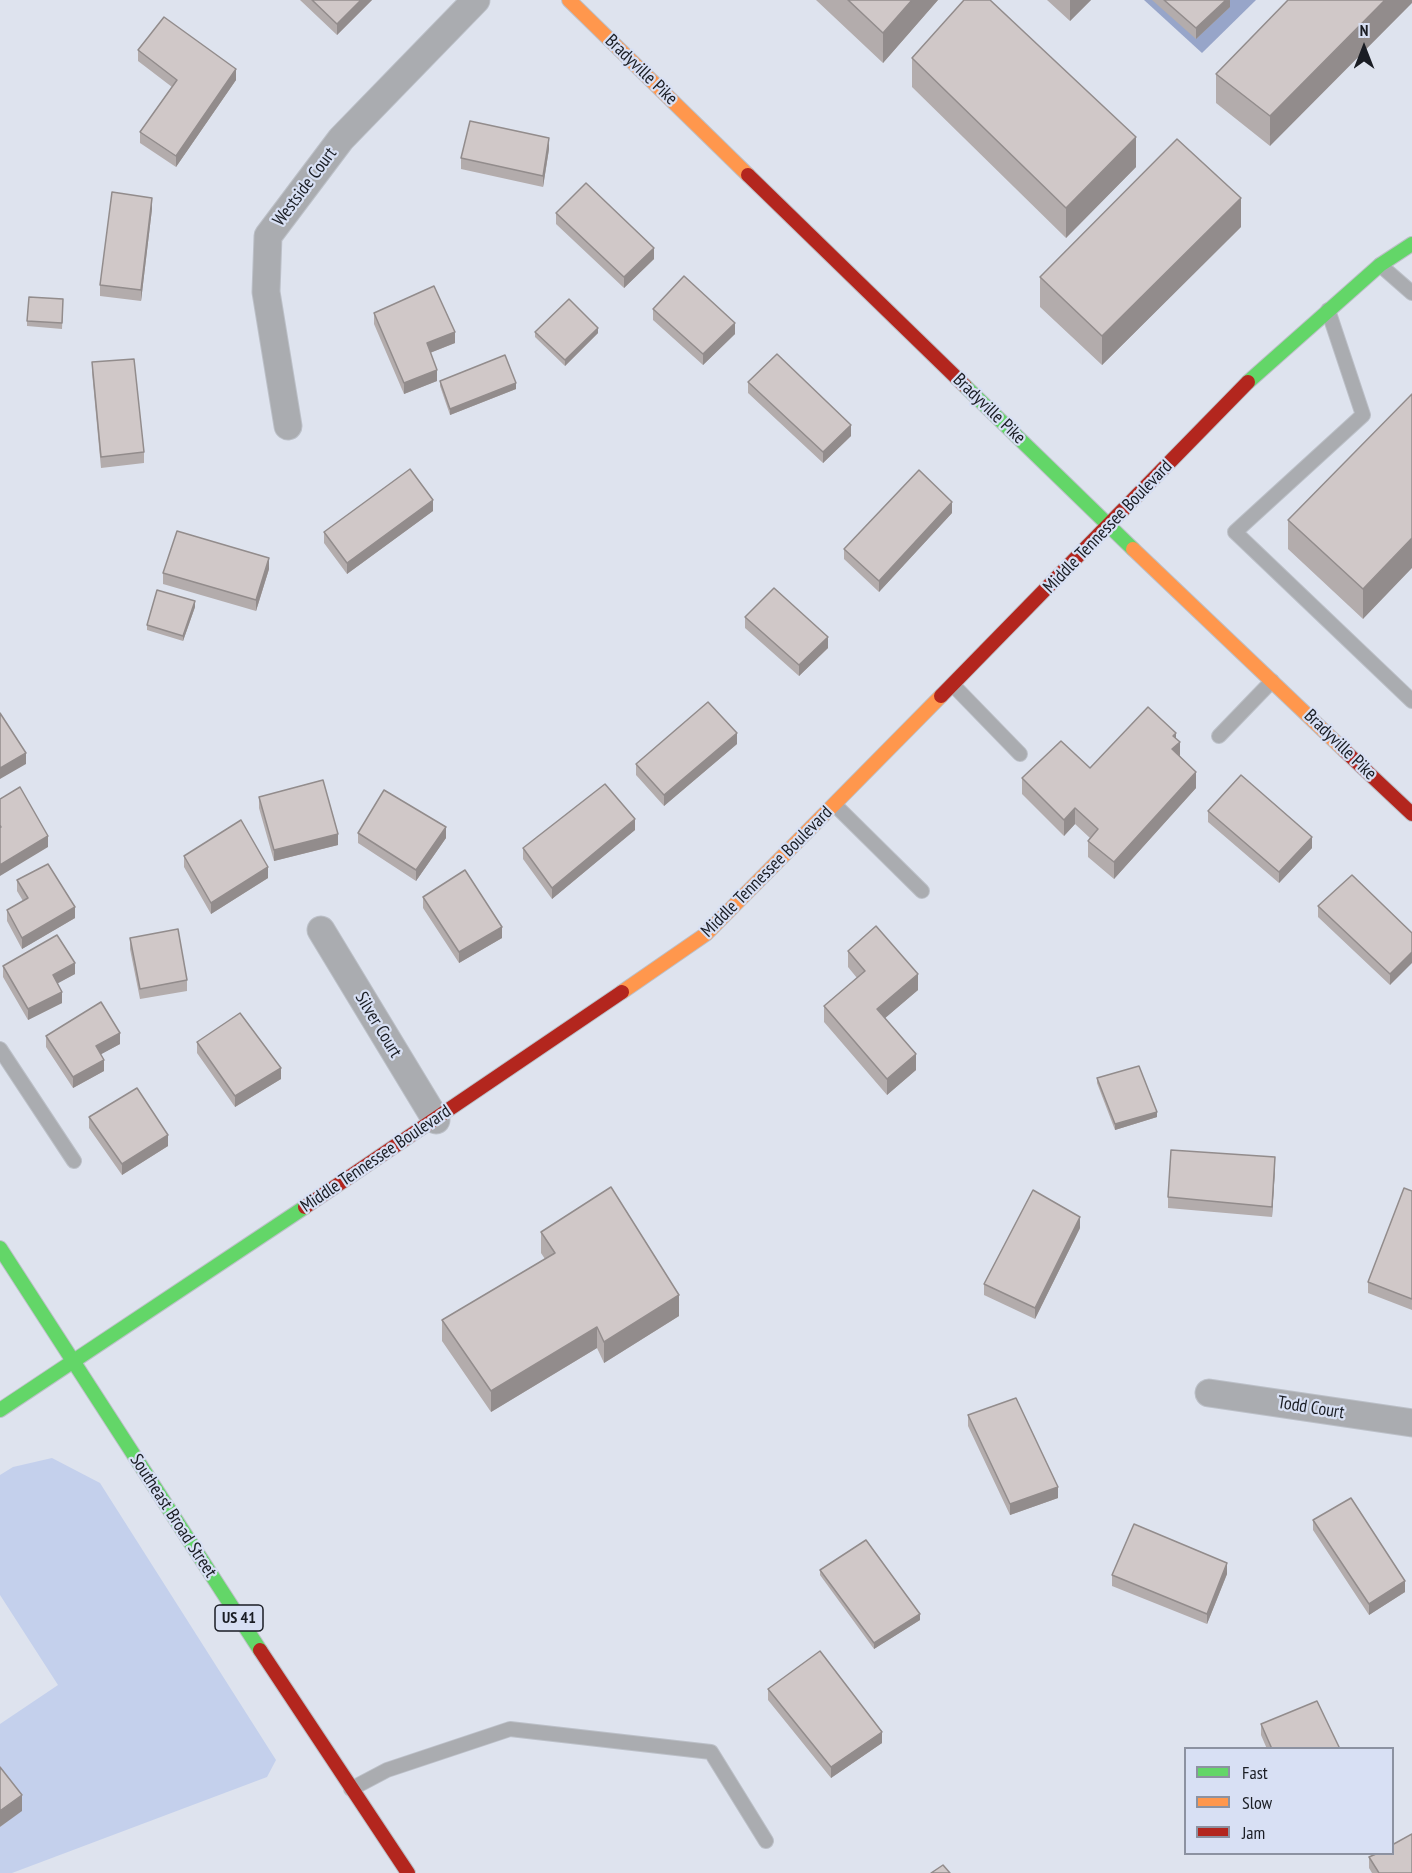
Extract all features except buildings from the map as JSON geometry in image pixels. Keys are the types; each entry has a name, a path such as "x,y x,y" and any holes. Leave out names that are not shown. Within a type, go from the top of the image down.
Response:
{"main road":[{"name":"Bradyville Pike","path":"569,0 1109,526 1412,814"},
{"name":"Middle Tennessee Boulevard","path":"0,1410 436,1120 706,934 1109,526 1260,369 1380,265 1412,244"},
{"name":"Southeast Broad Street","path":"0,1248 351,1789 408,1873"}],"street":[{"name":"Westside Court","path":"288,426 266,292 268,236 341,139 476,0"},
{"name":"Silver Court","path":"321,930 436,1120"},
{"name":"Todd Court","path":"1209,1393 1412,1423"}],"lane":[{"path":"1380,265 1412,293"},
{"path":"1328,310 1364,415 1235,532 1412,701"},
{"path":"1220,736 1272,681"},
{"path":"953,685 1020,754"},
{"path":"835,805 922,891"},
{"path":"0,1049 74,1161"},
{"path":"351,1789 387,1770 510,1729 711,1752 766,1841"}],"shaded area":[{"path":"1144,0 1256,0 1202,53"},
{"path":"52,1458 100,1483 276,1760 267,1777 12,1873 0,1873 0,1827 21,1811 0,1781 0,1724 58,1685 0,1595 0,1475 13,1467"}],"traffic: fast":[{"path":"1248,382 1380,265 1412,244"},
{"path":"965,386 1133,549"},
{"path":"0,1410 305,1207"},
{"path":"0,1248 260,1650"}],"traffic: slow":[{"path":"569,0 748,175"},
{"path":"1133,549 1345,751"},
{"path":"622,992 706,934 941,696"}],"traffic: jam":[{"path":"748,175 965,386"},
{"path":"941,696 1248,382"},
{"path":"1345,751 1412,814"},
{"path":"305,1207 622,992"},
{"path":"260,1650 408,1873"}]}
